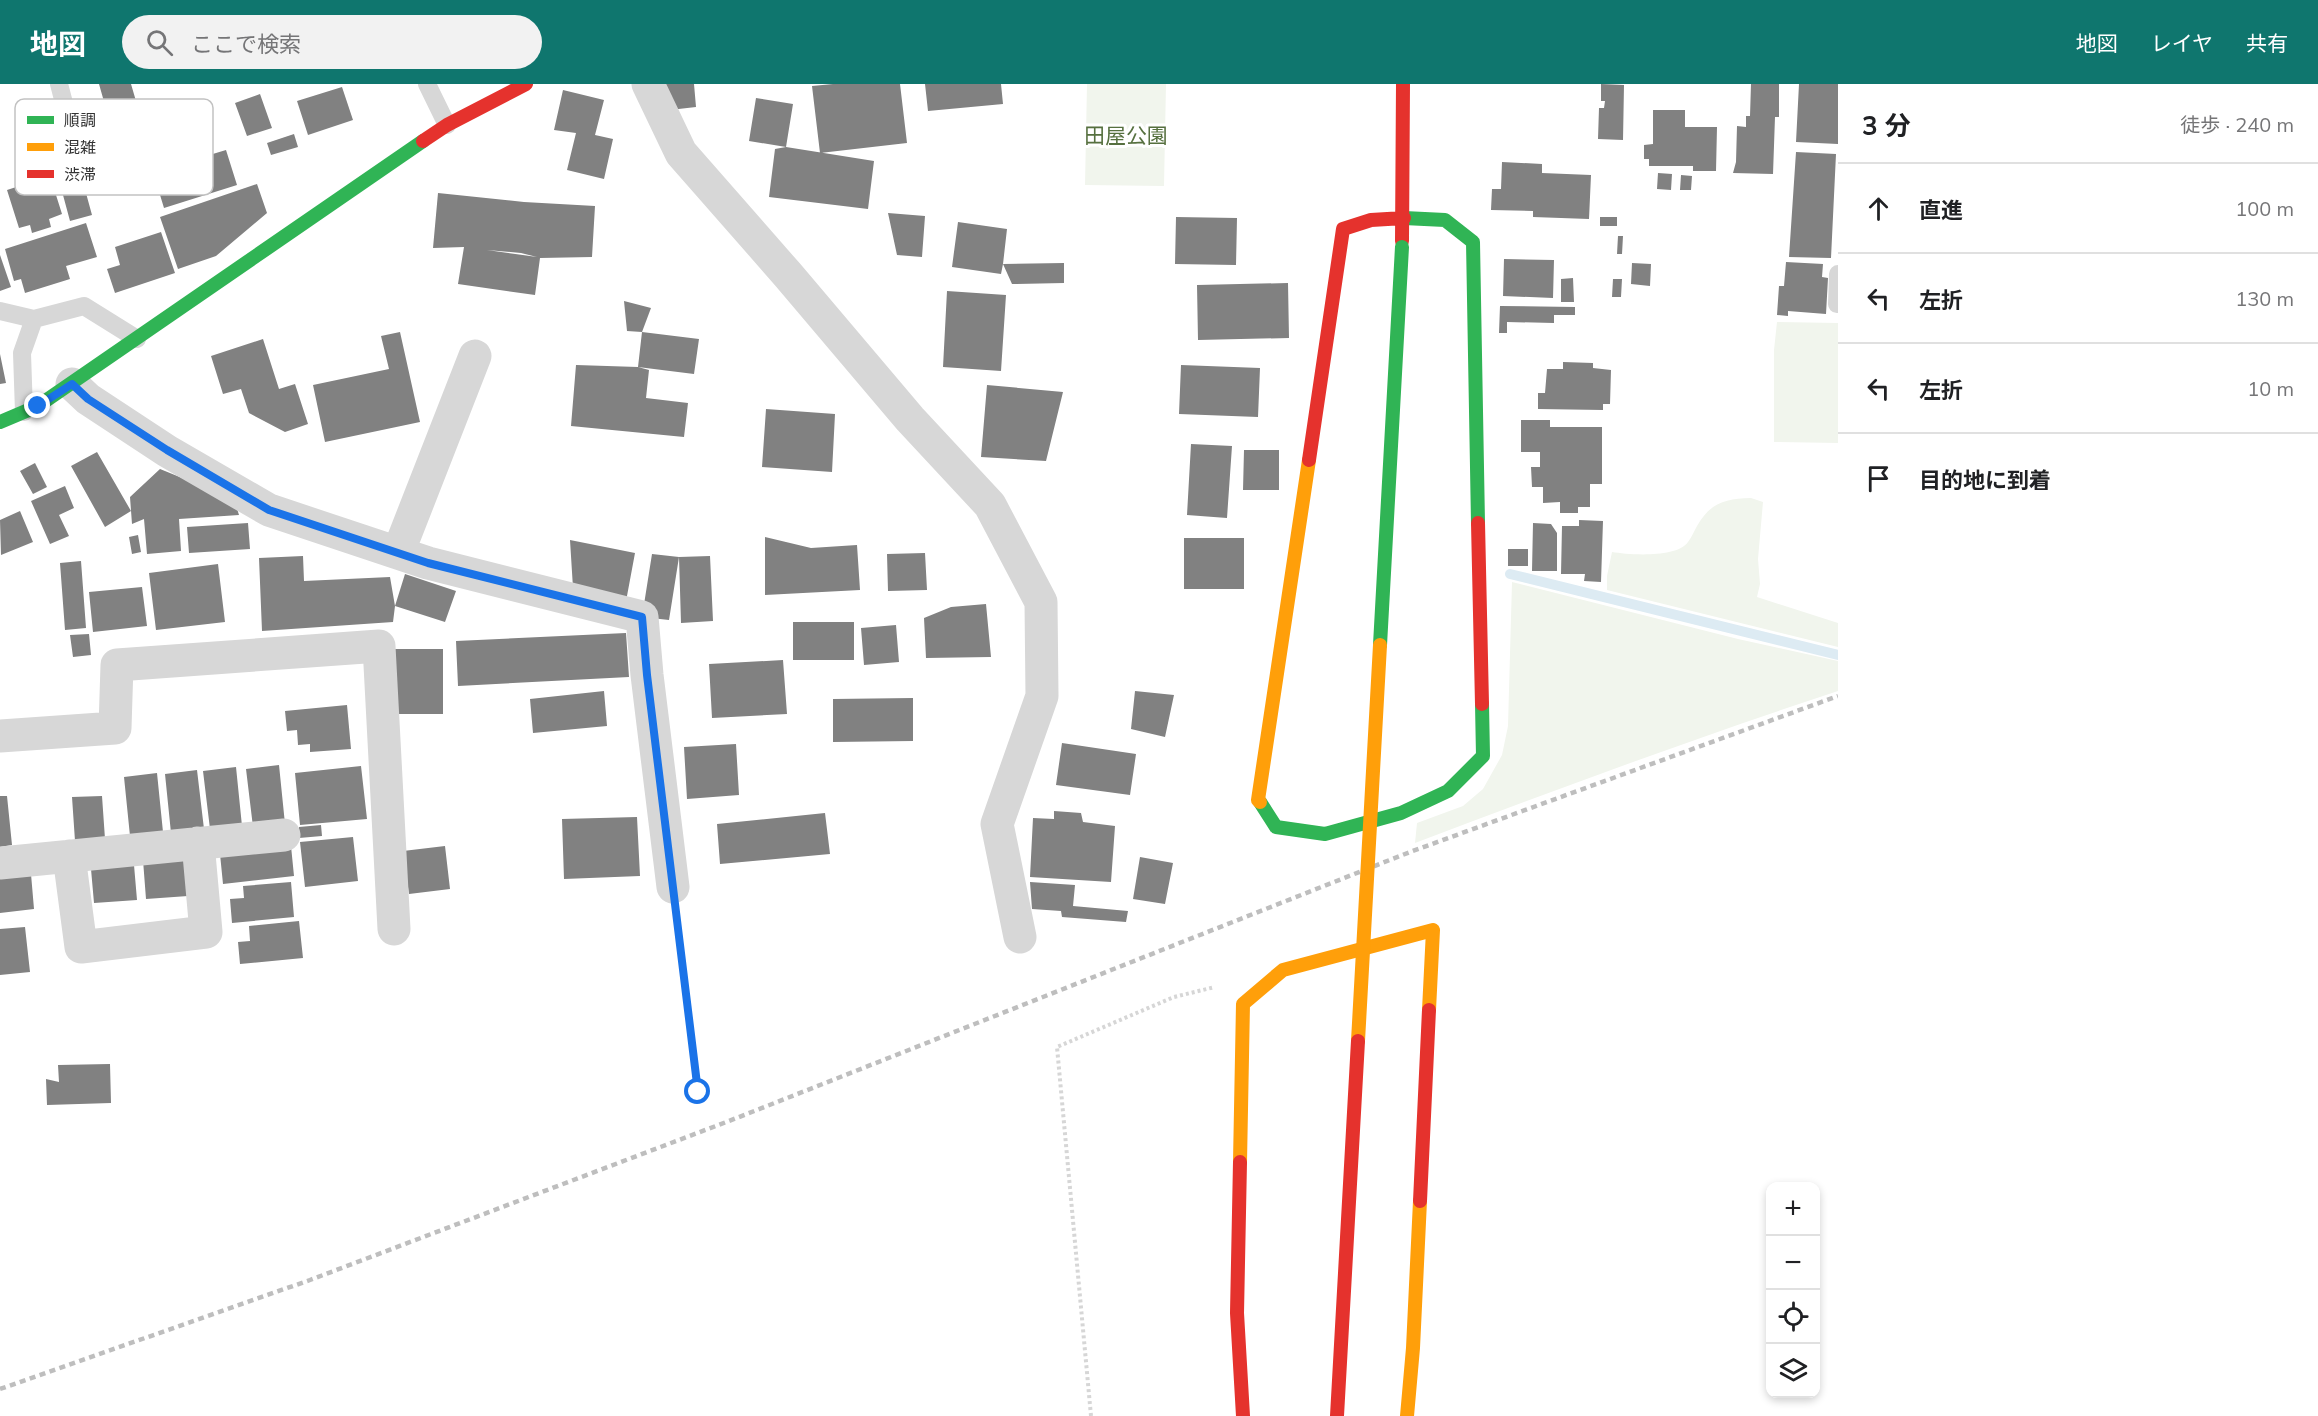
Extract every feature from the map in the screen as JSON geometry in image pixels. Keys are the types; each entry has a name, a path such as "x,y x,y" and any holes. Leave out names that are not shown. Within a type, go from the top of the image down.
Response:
{"street":[{"path":"0,422 38,406 72,384 447,125 526,84"},
{"path":"648,84 681,153 910,419 990,505 1041,602 1042,696 997,824 1020,937"},
{"path":"1337,1416 1404,218 1403,84"},
{"path":"1404,218 1445,220 1473,242 1483,756 1448,791 1401,813 1325,834 1276,827 1258,800 1343,229 1371,220 1404,218"},
{"path":"398,553 475,356"},
{"path":"72,384 88,399 157,444 269,510 428,563 642,617 673,887"},
{"path":"0,736 115,728 117,665 379,646 394,929"},
{"path":"0,863 284,835"},
{"path":"69,856 81,947 206,933 198,843"},
{"path":"1243,1416 1237,1313 1243,1004 1283,970 1433,930 1413,1348 1407,1416"}],"lane":[{"path":"59,84 63,99"},
{"path":"427,84 447,125"},
{"path":"1837,304 1838,274"},
{"path":"0,311 34,319 84,306 137,339"},
{"path":"24,412 22,352 34,319"}],"path":[{"path":"673,887 698,1092"},
{"path":"1091,1416 1058,1047 1174,996 1220,986"}],"green space":[{"name":"田屋公園","path":"1087,84 1166,84 1164,186 1085,185"},
{"path":"1777,322 1838,323 1838,443 1774,442 1774,350"},
{"path":"1751,498 1763,502 1758,559 1760,584 1757,597 1838,623 1838,647 1607,590 1607,576 1612,552 1653,554 1674,551 1688,542 1702,518 1713,507 1734,499"},
{"path":"1512,582 1738,639 1838,661 1838,691 1625,765 1415,843 1417,823 1463,806 1483,789 1502,755 1508,726"}],"building":[{"path":"99,84 131,84 135,99 103,99"},
{"path":"658,84 694,84 696,107 661,111"},
{"path":"900,84 907,143 820,153 812,86"},
{"path":"925,84 1001,84 1003,104 928,111"},
{"path":"1601,84 1624,85 1623,140 1598,139 1599,108 1604,108 1605,101 1601,101"},
{"path":"1751,84 1779,84 1779,117 1775,117 1773,174 1733,173 1736,162 1737,126 1746,127 1746,116 1750,116"},
{"path":"1799,84 1838,84 1838,144 1796,142"},
{"path":"342,87 353,120 308,135 297,101"},
{"path":"563,90 604,100 595,135 613,139 604,179 567,170 576,133 554,130"},
{"path":"260,94 272,128 247,136 235,103"},
{"path":"756,98 793,104 786,147 749,141"},
{"path":"1653,110 1685,110 1685,127 1717,127 1716,171 1693,171 1693,166 1649,166 1649,159 1644,159 1644,145 1653,144"},
{"path":"294,134 298,147 271,155 267,143"},
{"path":"786,147 874,161 868,209 769,197 775,149"},
{"path":"226,150 237,185 213,193 213,154"},
{"path":"1796,152 1836,154 1831,258 1789,257"},
{"path":"1502,162 1542,164 1542,173 1591,175 1589,219 1533,217 1533,211 1491,210 1492,189 1501,189"},
{"path":"1658,173 1672,174 1671,190 1657,189"},
{"path":"1681,175 1692,176 1691,190 1680,190"},
{"path":"257,184 267,213 216,256 178,269 160,217"},
{"path":"15,187 15,195 56,195 62,214 49,219 51,227 32,233 30,225 19,228 7,190"},
{"path":"438,193 524,202 595,206 592,257 540,258 535,295 458,284 464,247 433,248","holes":["487,250 521,253 537,257"]},
{"path":"63,195 87,195 92,215 70,221"},
{"path":"160,195 205,195 164,208"},
{"path":"888,213 925,216 922,257 897,255"},
{"path":"1176,217 1237,218 1236,265 1175,264"},
{"path":"1600,217 1617,217 1617,226 1600,226"},
{"path":"958,222 1007,229 1001,274 952,267"},
{"path":"86,223 97,257 66,266 70,279 25,293 21,279 14,281 5,249"},
{"path":"161,232 175,273 115,293 107,269 120,265 115,247"},
{"path":"1618,236 1623,236 1622,254 1617,254"},
{"path":"0,255 11,287 0,291"},
{"path":"1504,259 1554,260 1553,298 1503,296"},
{"path":"1786,262 1823,264 1822,277 1828,278 1826,314 1788,311 1788,316 1777,315 1779,286 1784,286"},
{"path":"1064,263 1064,283 1012,284 1003,264"},
{"path":"1632,263 1651,264 1650,286 1631,284"},
{"path":"1573,278 1574,302 1561,302 1561,279"},
{"path":"1613,279 1622,279 1621,297 1612,297"},
{"path":"1288,283 1289,338 1198,340 1197,285"},
{"path":"947,291 1006,295 1001,371 943,367"},
{"path":"624,301 651,308 642,332 627,331"},
{"path":"1500,306 1575,307 1575,315 1554,315 1554,323 1507,322 1507,333 1499,333"},
{"path":"400,332 420,422 325,442 313,385 389,369 381,336"},
{"path":"642,332 699,339 694,374 638,367"},
{"path":"263,339 279,389 295,384 308,424 285,432 249,413 241,389 223,394 211,356"},
{"path":"0,354 6,383 0,384"},
{"path":"1563,362 1593,363 1593,368 1611,370 1610,404 1603,404 1603,410 1538,409 1538,393 1545,393 1547,369 1563,369"},
{"path":"576,365 638,367 649,370 646,398 688,403 684,437 571,426"},
{"path":"1181,365 1260,368 1258,417 1179,414"},
{"path":"987,385 1063,392 1046,461 981,457"},
{"path":"766,409 835,414 832,472 762,467"},
{"path":"1521,420 1550,420 1550,427 1602,427 1602,484 1590,484 1590,507 1578,507 1578,513 1560,513 1560,502 1543,503 1543,487 1532,487 1531,467 1540,467 1540,452 1521,452"},
{"path":"1191,444 1232,446 1227,518 1187,515"},
{"path":"1244,450 1279,450 1279,490 1243,490"},
{"path":"97,452 131,511 105,527 71,466"},
{"path":"35,463 47,487 33,494 20,471"},
{"path":"160,469 234,499 239,515 179,519 181,551 147,554 144,519 132,524 130,497"},
{"path":"65,486 74,508 59,515 69,536 50,544 31,501"},
{"path":"20,511 33,542 1,555 0,520"},
{"path":"1579,520 1603,521 1601,582 1584,581 1585,574 1561,574 1562,526 1579,526"},
{"path":"248,523 250,549 189,553 187,527"},
{"path":"1533,523 1551,524 1557,533 1557,571 1532,571"},
{"path":"138,535 141,552 132,554 129,537"},
{"path":"765,537 811,548 857,545 860,590 765,595"},
{"path":"1184,538 1244,538 1244,589 1184,589"},
{"path":"570,540 635,553 624,612 573,588"},
{"path":"1508,549 1528,549 1528,566 1508,566"},
{"path":"925,553 927,590 888,591 887,554"},
{"path":"652,554 679,557 669,620 642,617"},
{"path":"303,556 304,581 390,577 395,606 393,622 262,631 259,558"},
{"path":"710,556 713,621 681,623 679,557"},
{"path":"81,561 86,628 65,630 60,563"},
{"path":"218,564 225,622 156,630 149,573"},
{"path":"405,574 456,591 445,622 395,606"},
{"path":"142,587 147,626 93,632 89,592"},
{"path":"986,604 991,657 926,658 924,618 951,607"},
{"path":"793,622 854,622 854,660 793,660"},
{"path":"896,625 899,662 864,665 861,628"},
{"path":"626,633 629,677 458,686 456,641"},
{"path":"89,634 91,655 73,657 70,635"},
{"path":"394,649 443,649 443,714 394,714"},
{"path":"783,660 787,714 712,718 709,664"},
{"path":"604,691 607,726 533,733 530,699"},
{"path":"1135,691 1174,695 1165,737 1131,729"},
{"path":"913,698 913,741 833,742 833,699"},
{"path":"347,705 351,749 310,752 310,744 298,745 297,730 287,731 285,711"},
{"path":"1062,743 1136,754 1130,795 1056,785"},
{"path":"736,744 739,795 687,799 684,747"},
{"path":"279,765 285,824 253,827 246,769"},
{"path":"361,766 367,819 300,825 295,773"},
{"path":"236,767 242,826 210,829 203,771"},
{"path":"197,770 204,829 171,833 165,774"},
{"path":"157,773 163,832 130,836 124,777"},
{"path":"0,796 7,796 12,845 0,847"},
{"path":"102,796 105,839 75,841 72,797"},
{"path":"1054,811 1081,813 1083,822 1115,826 1111,882 1030,877 1033,818 1054,819"},
{"path":"825,813 830,854 720,864 717,824"},
{"path":"637,817 640,876 564,879 562,819"},
{"path":"321,825 322,836 299,838 299,827"},
{"path":"353,837 358,881 305,887 300,842"},
{"path":"291,846 294,876 223,884 220,854"},
{"path":"445,846 450,889 409,894 403,851"},
{"path":"1140,857 1173,863 1165,904 1133,899"},
{"path":"143,860 184,860 188,896 146,899"},
{"path":"134,865 137,900 94,903 91,869"},
{"path":"31,874 34,909 0,913 0,877"},
{"path":"291,882 294,917 232,923 230,899 244,898 243,886"},
{"path":"1030,882 1075,885 1073,906 1128,911 1126,922 1062,917 1061,911 1032,909"},
{"path":"299,921 303,958 240,964 238,942 250,941 249,926"},
{"path":"25,927 30,972 0,975 0,929"},
{"path":"110,1064 111,1103 47,1105 46,1079 59,1082 58,1065"}],"waterway":[{"path":"1510,574 1838,655"}],"railway":[{"path":"0,1389 310,1280 729,1121 1410,852 1838,696"}],"traffic: fast":[{"path":"0,422 38,406 423,141"},
{"path":"1404,218 1445,220 1473,242 1478,523"},
{"path":"1380,645 1402,247"},
{"path":"1260,802 1276,827 1325,834 1401,813 1448,791 1483,756 1482,704"}],"traffic: slow":[{"path":"1260,802 1258,800 1309,460"},
{"path":"1358,1041 1380,645"},
{"path":"1240,1162 1243,1004 1283,970 1433,930 1429,1010"},
{"path":"1407,1416 1413,1348 1420,1201"}],"traffic: jam":[{"path":"423,141 447,125 526,84"},
{"path":"1402,241 1403,84"},
{"path":"1309,460 1343,229 1371,220 1404,218"},
{"path":"1478,523 1482,704"},
{"path":"1420,1201 1429,1010"},
{"path":"1337,1416 1358,1041"},
{"path":"1240,1162 1237,1313 1243,1416"}],"route":[{"path":"38,406 72,384 88,399 167,450 269,510 428,563 642,617 647,675 698,1092"}]}
